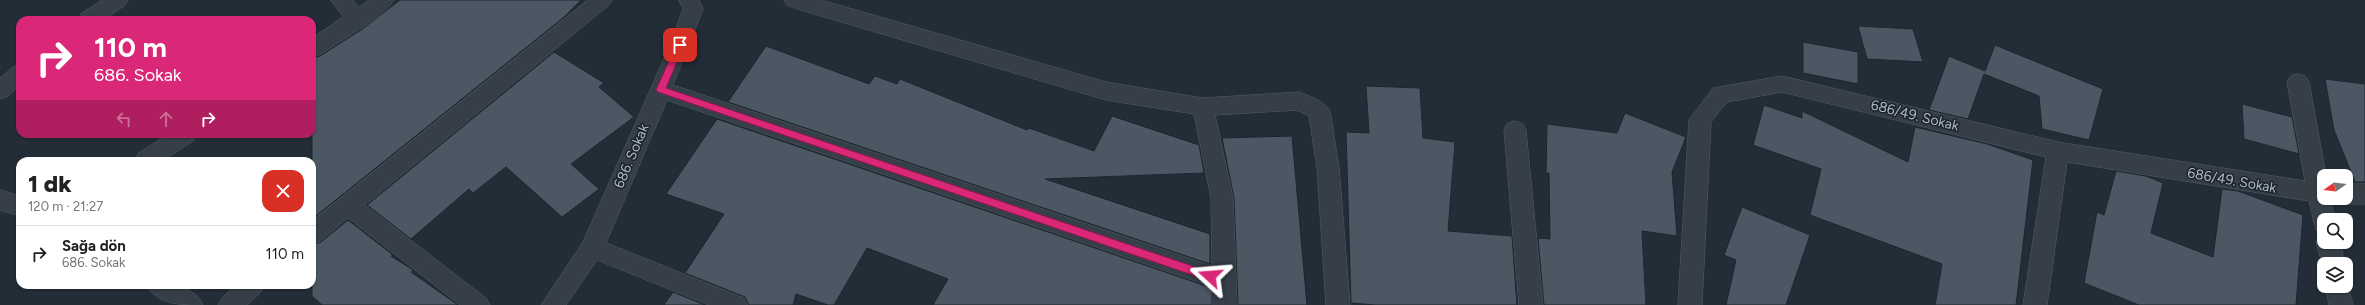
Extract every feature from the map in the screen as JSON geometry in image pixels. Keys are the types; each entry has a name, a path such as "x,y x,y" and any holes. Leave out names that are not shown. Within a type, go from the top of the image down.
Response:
{"street":[{"path":"94,16 118,0"},
{"path":"341,0 357,19"},
{"path":"316,46 384,0"},
{"path":"316,231 347,204 602,0"},
{"name":"686. Sokak","path":"553,305 592,248 661,90 693,9 689,0"},
{"path":"794,0 1106,92 1204,107 1299,101 1318,111 1328,167 1338,305"},
{"path":"0,90 16,77"},
{"path":"2298,82 2317,175"},
{"name":"686/49. Sokak","path":"1690,305 1700,120 1721,94 1782,84 2058,151 2317,193"},
{"path":"661,90 1225,281"},
{"path":"1204,107 1222,198 1225,305"},
{"path":"1514,130 1531,305"},
{"path":"152,157 180,138"},
{"path":"2034,305 2058,151"},
{"path":"2353,194 2365,194"},
{"path":"0,200 16,205"},
{"path":"347,204 478,305"},
{"path":"592,248 736,305"},
{"path":"165,289 191,305"},
{"path":"230,305 248,289"},
{"path":"2338,293 2341,305"}],"building":[{"path":"400,0 581,0 563,18 316,216 316,157 312,157 312,138 316,138 316,57 320,56 361,30"},
{"path":"1858,26 1913,29 1923,62 1867,59"},
{"path":"1803,42 1858,52 1858,84 1803,73"},
{"path":"1995,45 2103,89 2089,140 2042,129 2039,96 1984,74 1968,119 1929,110 1949,56 1985,71"},
{"path":"766,46 869,84 875,76 897,84 900,79 1027,130 1029,128 1094,151 1112,116 1199,145 1204,173 1045,179 1210,234 1210,264 728,102"},
{"path":"554,52 604,83 599,87 634,117 571,164 599,189 562,217 506,167 473,193 469,189 411,239 367,205"},
{"path":"2325,79 2365,84 2365,182 2355,182 2353,177 2353,169 2350,169 2334,130"},
{"path":"1366,86 1420,88 1423,138 1455,142 1448,231 1512,236 1517,305 1375,305 1351,303 1346,132 1369,133"},
{"path":"2242,104 2292,117 2299,154 2244,139"},
{"path":"1764,105 1802,118 1802,111 1908,162 1915,127 1987,144 2033,160 2016,305 1935,305 1942,264 1810,215 1821,169 1753,145"},
{"path":"1625,113 1686,137 1672,172 1677,236 1642,231 1646,305 1544,305 1538,238 1550,239 1549,173 1546,173 1547,124 1617,133"},
{"path":"717,119 1212,288 1212,305 933,305 948,279 867,248 834,305 828,305 796,294 793,305 749,305 745,297 685,273 724,214 666,194"},
{"path":"1292,136 1307,305 1238,305 1234,198 1222,138"},
{"path":"2116,171 2146,176 2163,183 2151,233 2213,257 2222,189 2238,191 2303,215 2296,305 2139,305 2084,283 2097,212 2104,215"},
{"path":"1742,207 1810,235 1786,305 1726,305 1736,260 1724,255"},
{"path":"348,220 393,255 391,256 413,270 411,272 458,305 322,305 312,296 312,289 316,289 316,244 321,242"},
{"path":"673,292 705,305 664,305"}],"route":[{"path":"680,45 661,90 1210,276"}]}
